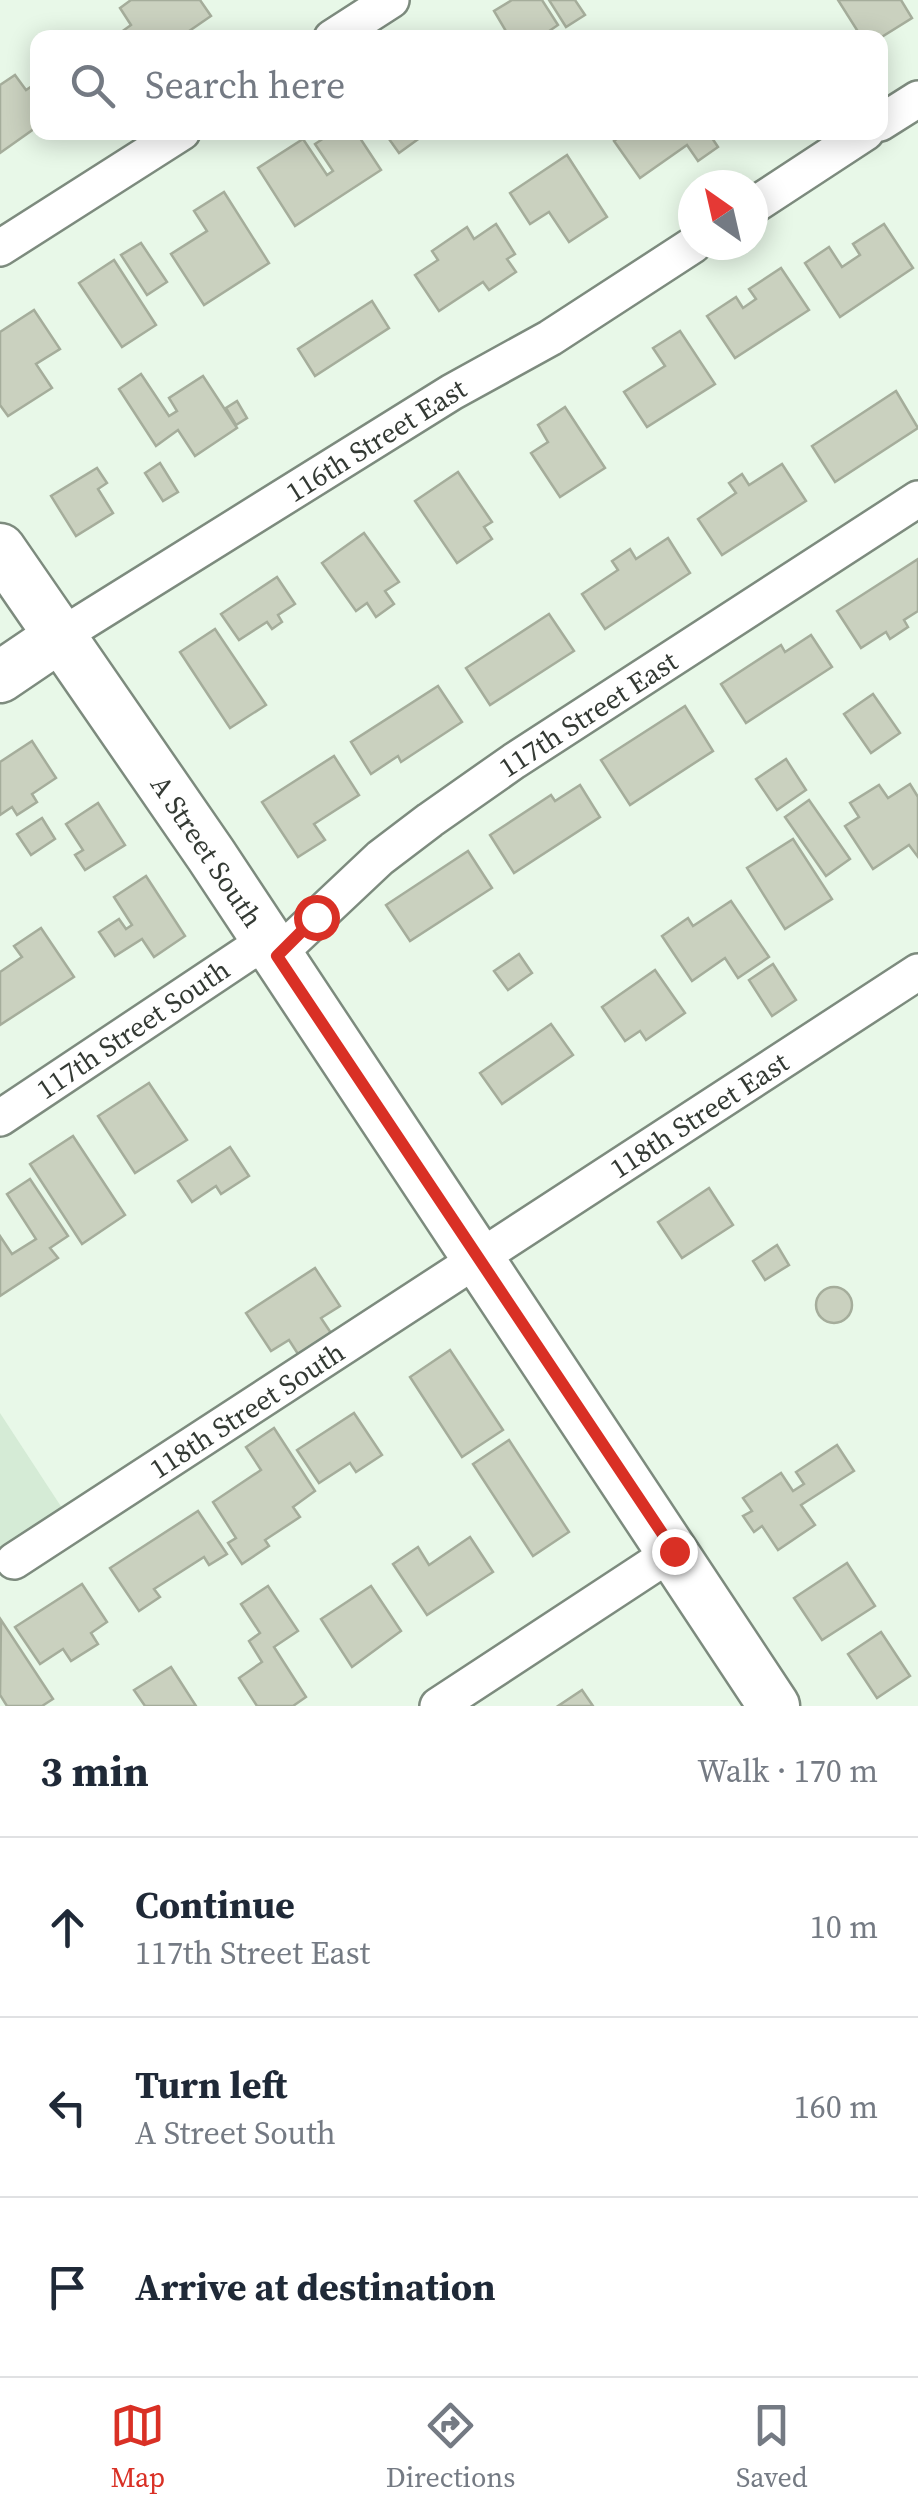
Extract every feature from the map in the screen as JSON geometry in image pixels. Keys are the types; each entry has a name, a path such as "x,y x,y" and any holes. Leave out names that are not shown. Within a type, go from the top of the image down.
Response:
{"street":[{"path":"344,30 391,0"},
{"path":"888,118 918,98"},
{"path":"0,248 169,140"},
{"path":"768,196 854,140"},
{"name":"116th Street East","path":"60,637 452,392 550,338 678,255"},
{"name":"117th Street East","path":"272,948 380,858 514,761 918,499"},
{"name":"A Street South","path":"0,550 272,948 774,1706"},
{"path":"0,677 60,637"},
{"name":"117th Street South","path":"0,1118 272,948"},
{"name":"118th Street East","path":"480,1259 918,972"},
{"name":"118th Street South","path":"14,1560 480,1259"},
{"path":"438,1706 674,1551"}],"shaded area":[{"path":"0,1413 62,1508 0,1548"}],"building":[{"path":"131,0 200,0 211,16 191,30 124,30 131,25 120,8"},
{"path":"512,0 542,0 558,25 551,30 505,30 494,11"},
{"path":"549,0 575,0 585,15 566,27"},
{"path":"838,0 901,0 912,18 888,33 857,30"},
{"path":"15,75 26,90 30,87 30,132 0,153 0,85"},
{"path":"304,140 327,175 333,171 315,144 321,140 361,140 381,170 295,226 258,168"},
{"path":"390,140 417,140 399,153"},
{"path":"713,140 718,147 698,161 687,145 640,178 614,141"},
{"path":"567,155 607,217 569,242 549,212 530,224 510,193"},
{"path":"224,192 269,263 204,305 171,254 207,231 194,211"},
{"path":"496,224 515,254 507,259 516,272 489,290 483,282 439,311 415,275 438,260 432,251 467,227 474,239"},
{"path":"884,224 913,268 840,317 805,263 829,247 842,267 860,255 853,244"},
{"path":"141,243 167,282 147,295 121,255"},
{"path":"114,260 156,325 122,347 79,283"},
{"path":"781,268 809,310 735,358 707,316 736,297 743,308 756,299 749,289"},
{"path":"372,301 389,328 315,376 298,349"},
{"path":"34,310 60,349 36,364 52,388 8,416 0,405 0,332"},
{"path":"680,331 715,384 647,427 624,392 665,366 653,348"},
{"path":"141,374 169,416 177,411 169,398 203,376 237,428 195,456 178,430 156,446 119,389"},
{"path":"896,391 918,428 835,482 812,446"},
{"path":"237,401 247,418 236,425 226,408"},
{"path":"565,407 605,468 560,497 531,453 548,442 538,425"},
{"path":"160,463 178,492 163,501 145,473"},
{"path":"782,464 806,501 722,555 698,519 736,493 729,483 742,474 749,485"},
{"path":"97,468 107,483 98,489 113,513 76,536 51,496"},
{"path":"458,472 492,522 484,527 492,539 457,563 415,501"},
{"path":"364,533 399,582 385,591 394,604 376,617 367,603 356,611 322,563"},
{"path":"668,538 690,573 605,629 582,594 618,570 612,561 630,549 636,559"},
{"path":"918,559 918,611 904,620 908,627 890,639 886,632 861,648 837,611"},
{"path":"277,577 295,604 278,615 282,622 272,629 267,622 239,640 221,614"},
{"path":"549,614 574,651 490,705 466,668"},
{"path":"215,629 266,705 230,728 180,652"},
{"path":"811,635 832,667 746,723 721,684 781,645 785,652"},
{"path":"438,686 462,722 401,762 398,756 371,774 351,742"},
{"path":"873,694 900,733 871,753 844,714"},
{"path":"685,706 713,751 630,805 601,760"},
{"path":"32,741 56,778 32,794 37,802 17,815 12,807 0,815 0,762"},
{"path":"334,756 359,795 314,824 325,840 298,857 262,802"},
{"path":"786,759 806,790 777,810 756,779"},
{"path":"910,784 918,797 918,857 909,845 873,869 845,826 859,817 850,803 879,785 888,798"},
{"path":"580,785 600,817 514,873 490,835 551,795 555,801"},
{"path":"809,800 850,859 826,876 785,817"},
{"path":"98,803 125,845 85,870 75,855 83,850 66,824"},
{"path":"42,818 55,839 31,855 17,834"},
{"path":"793,839 832,899 785,929 747,868"},
{"path":"468,851 492,888 410,941 386,905"},
{"path":"146,876 185,936 154,957 142,939 115,956 99,932 119,919 126,929 132,925 114,897"},
{"path":"731,901 769,957 738,978 725,958 692,981 662,936 688,918 693,926"},
{"path":"41,928 74,977 0,1025 0,972 22,957 14,946"},
{"path":"519,954 532,973 508,990 494,971"},
{"path":"773,964 796,1000 772,1016 749,980"},
{"path":"655,970 685,1013 646,1040 640,1031 625,1041 602,1007"},
{"path":"551,1024 573,1055 502,1104 480,1073"},
{"path":"149,1083 187,1140 135,1173 98,1116"},
{"path":"73,1136 125,1215 82,1244 30,1164"},
{"path":"230,1147 249,1176 221,1194 216,1186 192,1202 178,1181"},
{"path":"30,1179 68,1236 50,1248 58,1258 0,1296 0,1236 12,1254 36,1239 7,1194"},
{"path":"709,1188 733,1225 682,1258 658,1222"},
{"path":"777,1245 789,1265 765,1280 753,1261"},
{"path":"315,1268 340,1306 321,1318 331,1333 298,1354 289,1340 271,1351 246,1313"},
{"path":"834,1287 847,1292 852,1305 847,1318 834,1323 821,1318 816,1305 821,1292"},
{"path":"450,1350 503,1430 462,1457 410,1377"},
{"path":"354,1413 382,1455 356,1472 350,1463 319,1483 297,1450"},
{"path":"274,1428 315,1491 293,1507 300,1517 265,1540 269,1546 242,1564 228,1543 236,1538 213,1502 261,1470 246,1447"},
{"path":"509,1440 569,1532 533,1556 473,1464"},
{"path":"837,1445 854,1471 801,1505 815,1525 778,1550 762,1526 754,1532 743,1516 752,1511 743,1498 781,1473 793,1491 804,1484 796,1472"},
{"path":"198,1511 227,1554 209,1565 204,1557 154,1589 160,1597 139,1611 110,1568"},
{"path":"470,1537 493,1572 427,1615 393,1564 418,1547 429,1565"},
{"path":"847,1563 875,1606 822,1640 794,1598"},
{"path":"82,1584 107,1622 91,1633 98,1644 71,1661 63,1649 40,1664 15,1627"},
{"path":"268,1586 298,1631 274,1647 306,1697 293,1706 257,1706 239,1678 262,1662 249,1641 260,1633 241,1604"},
{"path":"371,1586 401,1631 352,1667 321,1619"},
{"path":"1,1620 53,1699 42,1706 7,1706 0,1695"},
{"path":"881,1632 910,1676 877,1698 848,1654"},
{"path":"171,1667 196,1706 145,1706 134,1690"},
{"path":"582,1690 593,1706 558,1706"}],"route":[{"path":"316,917 277,956 674,1551"}]}
